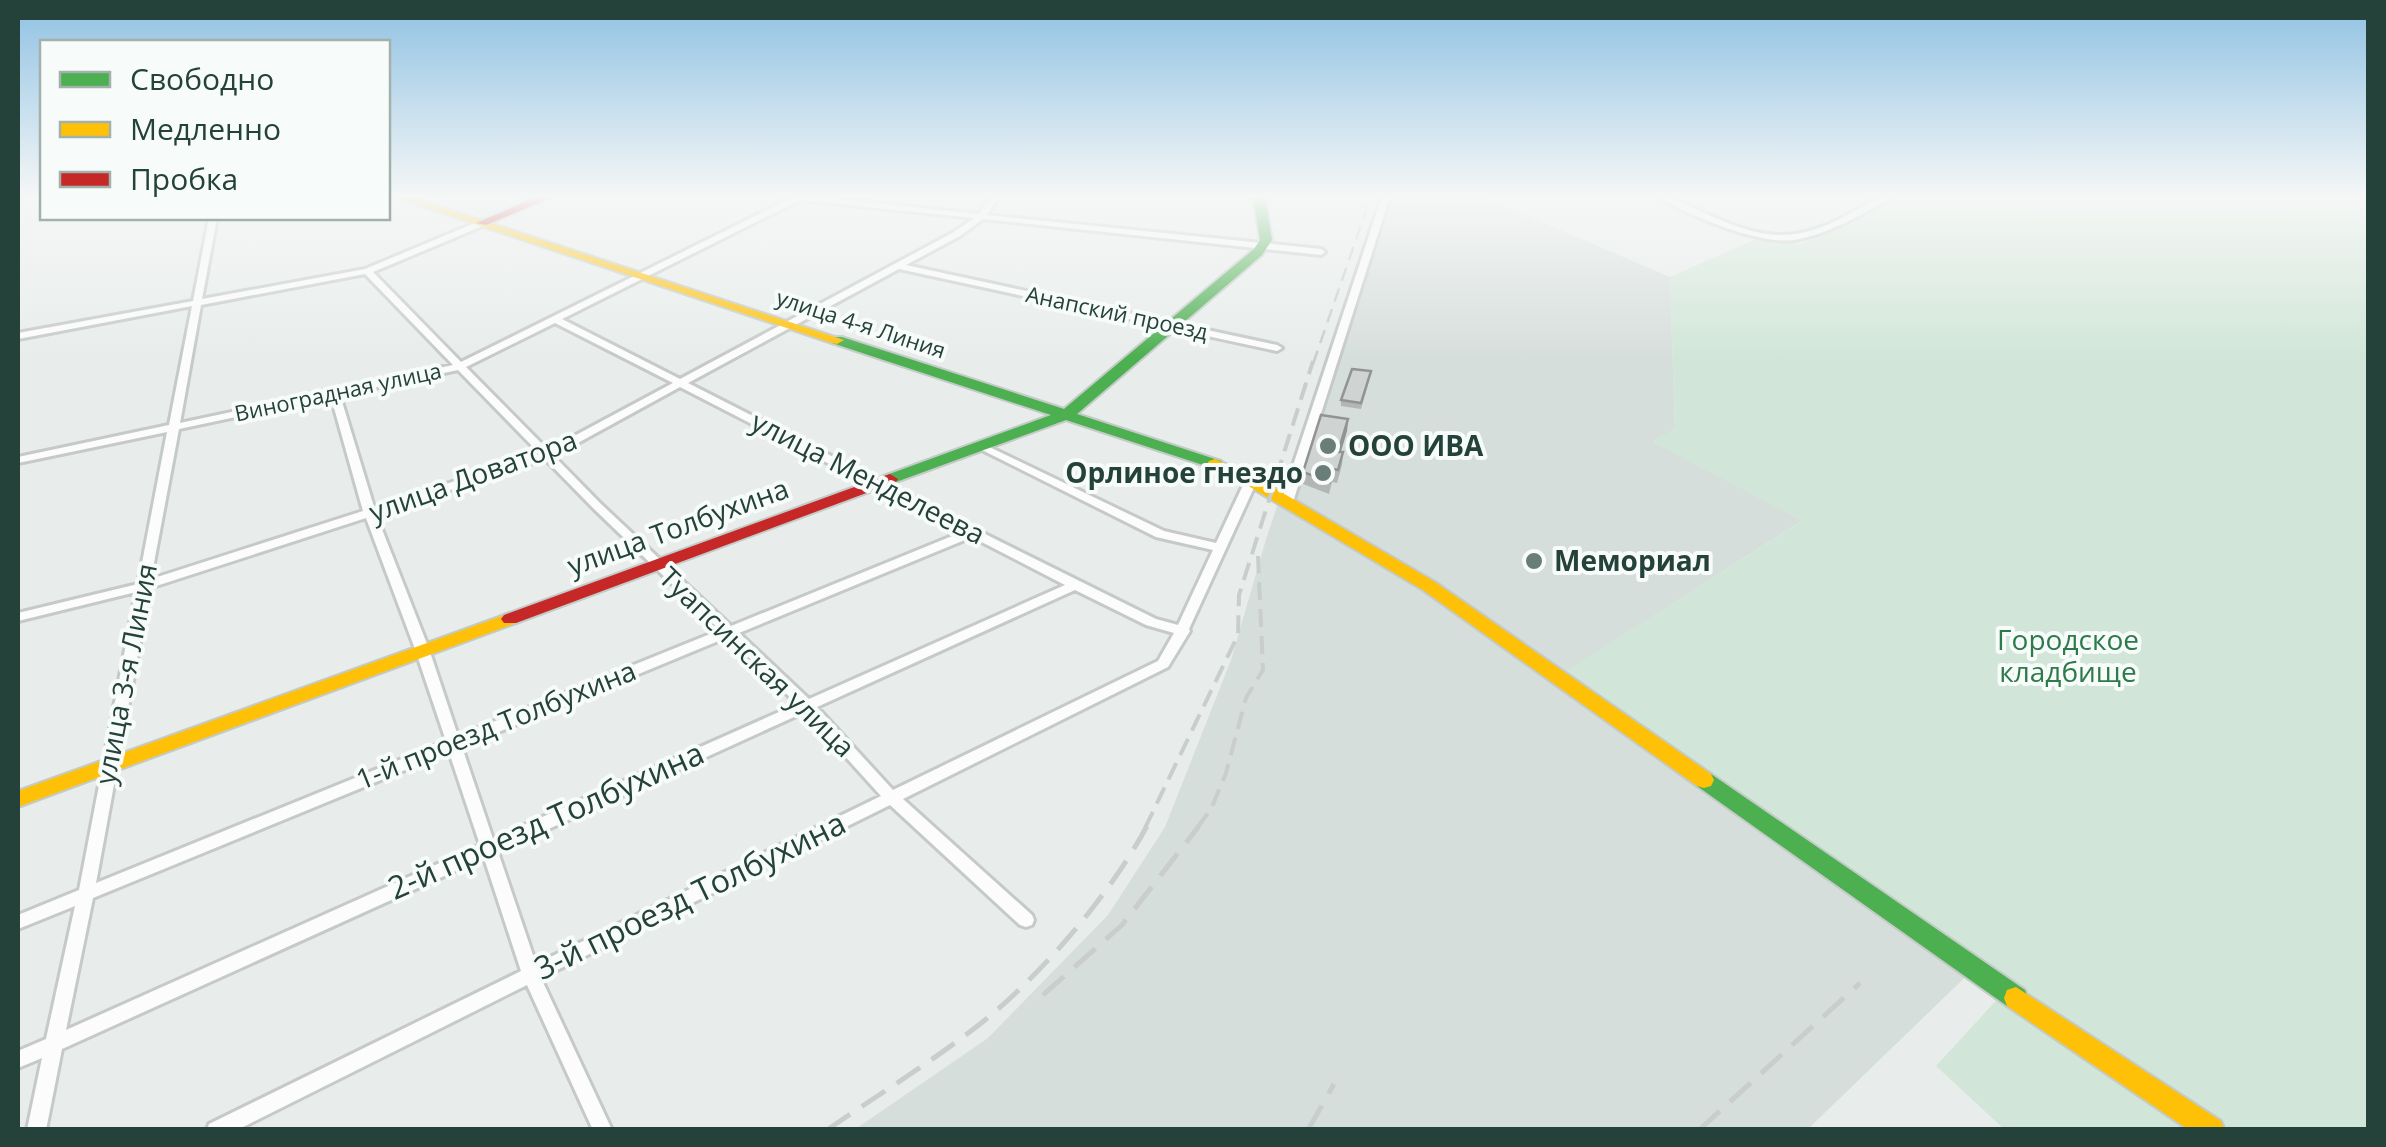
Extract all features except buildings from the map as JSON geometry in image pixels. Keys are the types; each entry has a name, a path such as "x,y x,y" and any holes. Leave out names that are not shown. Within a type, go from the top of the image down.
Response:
{"street":[{"name":"улица 3-я Линия","path":"36,1130 86,894 141,586 208,250"},
{"path":"18,336 367,271 420,250"},
{"name":"улица 4-я Линия","path":"560,250 1223,467 1251,480 1429,586 1990,981 2212,1130"},
{"name":"Виноградная улица","path":"18,460 458,366 694,250"},
{"name":"улица Доватора","path":"18,617 141,586 546,455 793,326 925,250"},
{"name":"улица Толбухина","path":"18,799 1066,415 1258,250"},
{"path":"1297,250 1321,252"},
{"path":"1286,502 1369,250"},
{"name":"Анапский проезд","path":"897,266 1277,348"},
{"name":"Туапсинская улица","path":"367,271 655,564 807,705 892,797 1026,920"},
{"name":"улица Менделеева","path":"555,320 1151,622 1183,630"},
{"path":"335,394 370,514 422,649 531,974 603,1130"},
{"path":"979,446 1160,534 1217,547"},
{"path":"1183,630 1217,547 1251,480"},
{"name":"1-й проезд Толбухина","path":"18,922 976,531"},
{"name":"2-й проезд Толбухина","path":"18,1060 1075,584"},
{"name":"3-й проезд Толбухина","path":"216,1130 1164,664 1183,630"}],"shaded area":[{"path":"1364,250 1606,250 1670,277 1675,429 1654,441 1803,520 1563,674 1983,960 1808,1129 854,1130 988,1038 1108,915 1165,827 1231,660 1267,536"}],"green space":[{"name":"Городское кладбище","path":"1732,250 2368,250 2368,1129 2004,1129 1936,1066 2014,981 1562,674 1802,521 1653,442 1675,428 1670,277"}],"railway":[{"path":"1313,364 1353,250"},
{"path":"1145,828 1238,635 1239,595 1313,361"},
{"path":"1197,828 1211,809 1226,773 1246,698 1263,670 1258,556"},
{"path":"827,1130 947,1049 1007,1001 1053,955 1095,904 1147,826"},
{"path":"1043,995 1122,925 1199,826"},
{"path":"1699,1130 1860,983"},
{"path":"1308,1130 1334,1084"}],"traffic: fast":[{"path":"890,479 1066,415 1260,250"},
{"path":"837,340 1215,464"},
{"path":"1704,780 2016,998"}],"traffic: slow":[{"path":"561,250 837,340"},
{"path":"1215,464 1251,481 1429,586 1704,780"},
{"path":"18,799 510,619"},
{"path":"2016,998 2212,1130"}],"traffic: jam":[{"path":"510,619 890,479"}],"place":[{"name":"ООО ИВА","path":"1328,446"},
{"name":"Орлиное гнездо","path":"1323,473"},
{"name":"Мемориал","path":"1534,561"}]}
